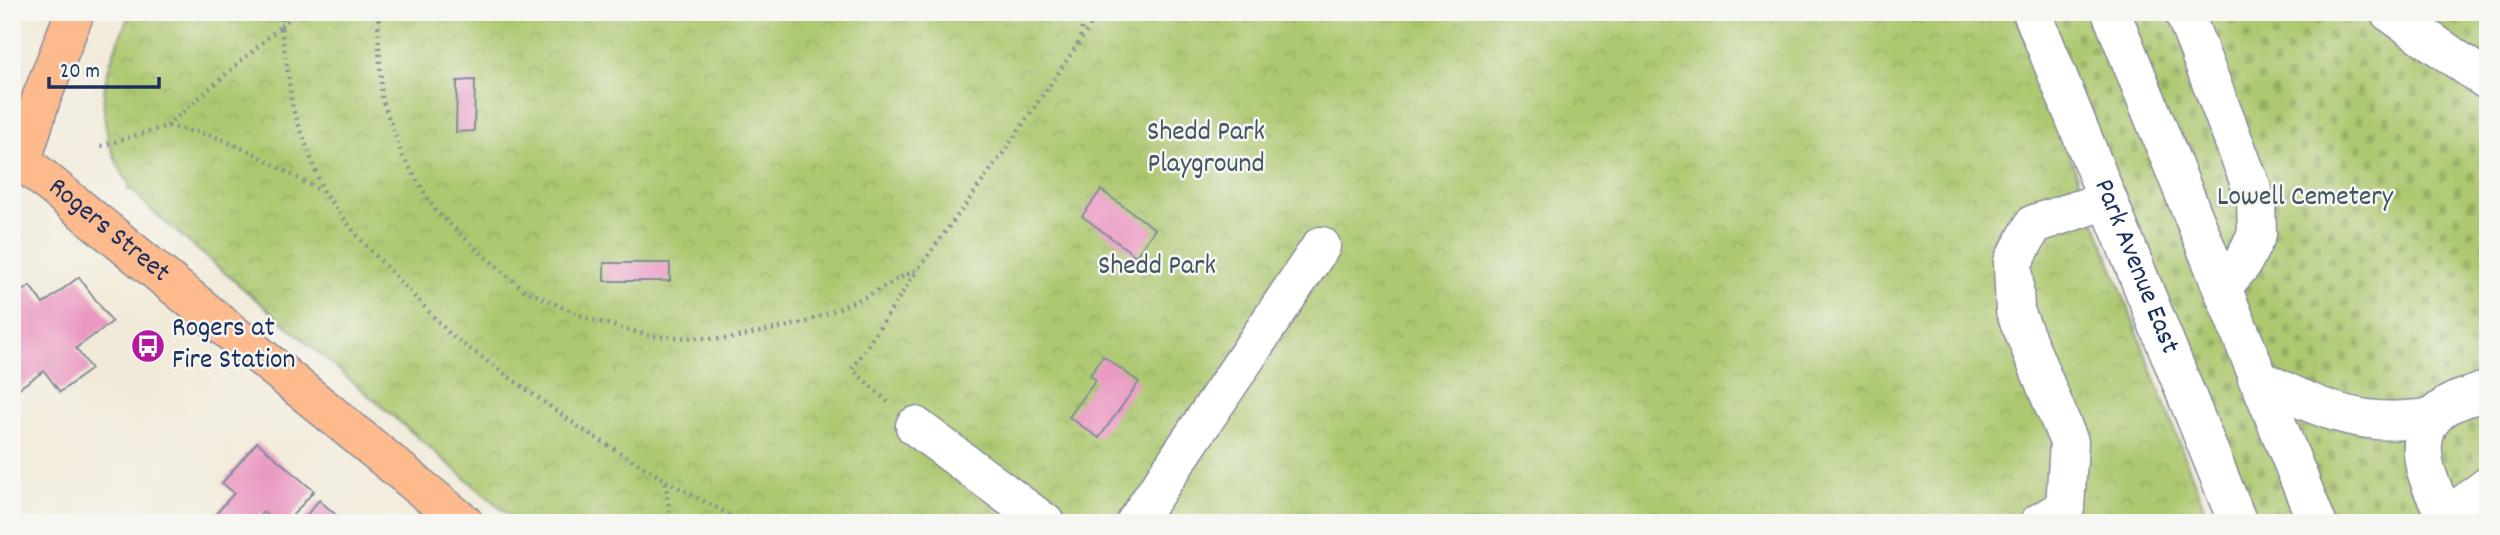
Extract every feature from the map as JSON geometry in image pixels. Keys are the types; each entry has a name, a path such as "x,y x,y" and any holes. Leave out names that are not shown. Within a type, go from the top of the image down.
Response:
{"main road":[{"path":"15,162 75,12"},
{"name":"Rogers Street","path":"15,162 464,523"}],"lane":[{"name":"Park Avenue East","path":"2032,12 2238,523"},
{"path":"2111,12 2317,523"},
{"path":"2185,12 2256,199 2256,234 2242,264 2222,287"},
{"path":"2389,12 2488,81"},
{"path":"2039,523 2065,509 2069,442 2015,310 2013,262 2034,224 2108,200"},
{"path":"1135,523 1321,246"},
{"path":"2257,378 2325,408 2376,420 2432,418"},
{"path":"2487,391 2452,403 2432,418 2424,437 2422,459 2430,486 2449,520 2488,486"},
{"path":"915,426 1045,523"}],"path":[{"path":"282,12 281,26 293,109 323,192 360,239 452,336 583,430 665,480 745,523"},
{"path":"102,146 167,126 298,12"},
{"path":"379,12 377,30 382,99 403,158 435,210 523,289 586,318 650,336 729,339 807,322 865,297 919,268"},
{"path":"1079,41 1085,12"},
{"path":"915,426 852,369 919,268 1001,156 1100,12"},
{"path":"167,126 214,136 255,154 323,192"},
{"path":"665,480 671,523"}],"green space":[{"name":"Shedd Park","path":"130,12 2015,12 2210,523 518,523 149,208 133,190 128,190 130,185 116,160 107,133 104,104 109,67"},
{"name":"Lowell Cemetery","path":"2032,12 2488,12 2488,523 2238,523"}],"building":[{"path":"475,80 474,131 456,132 457,81"},
{"path":"1101,190 1155,229 1136,256 1082,216"},
{"path":"604,263 670,263 670,281 604,281"},
{"path":"79,277 112,322 76,348 91,369 60,392 44,371 12,393 12,299 30,286 43,304"},
{"path":"1103,356 1139,382 1099,438 1069,417 1096,380 1090,375"},
{"path":"257,442 314,491 286,523 276,523 263,512 253,523 208,523 234,493 222,483"},
{"path":"319,500 345,523 300,523"}],"place":[{"name":"Rogers at Fire Station","path":"148,346"}],"park label":[{"name":"Shedd Park Playground","path":"1206,150"}]}
